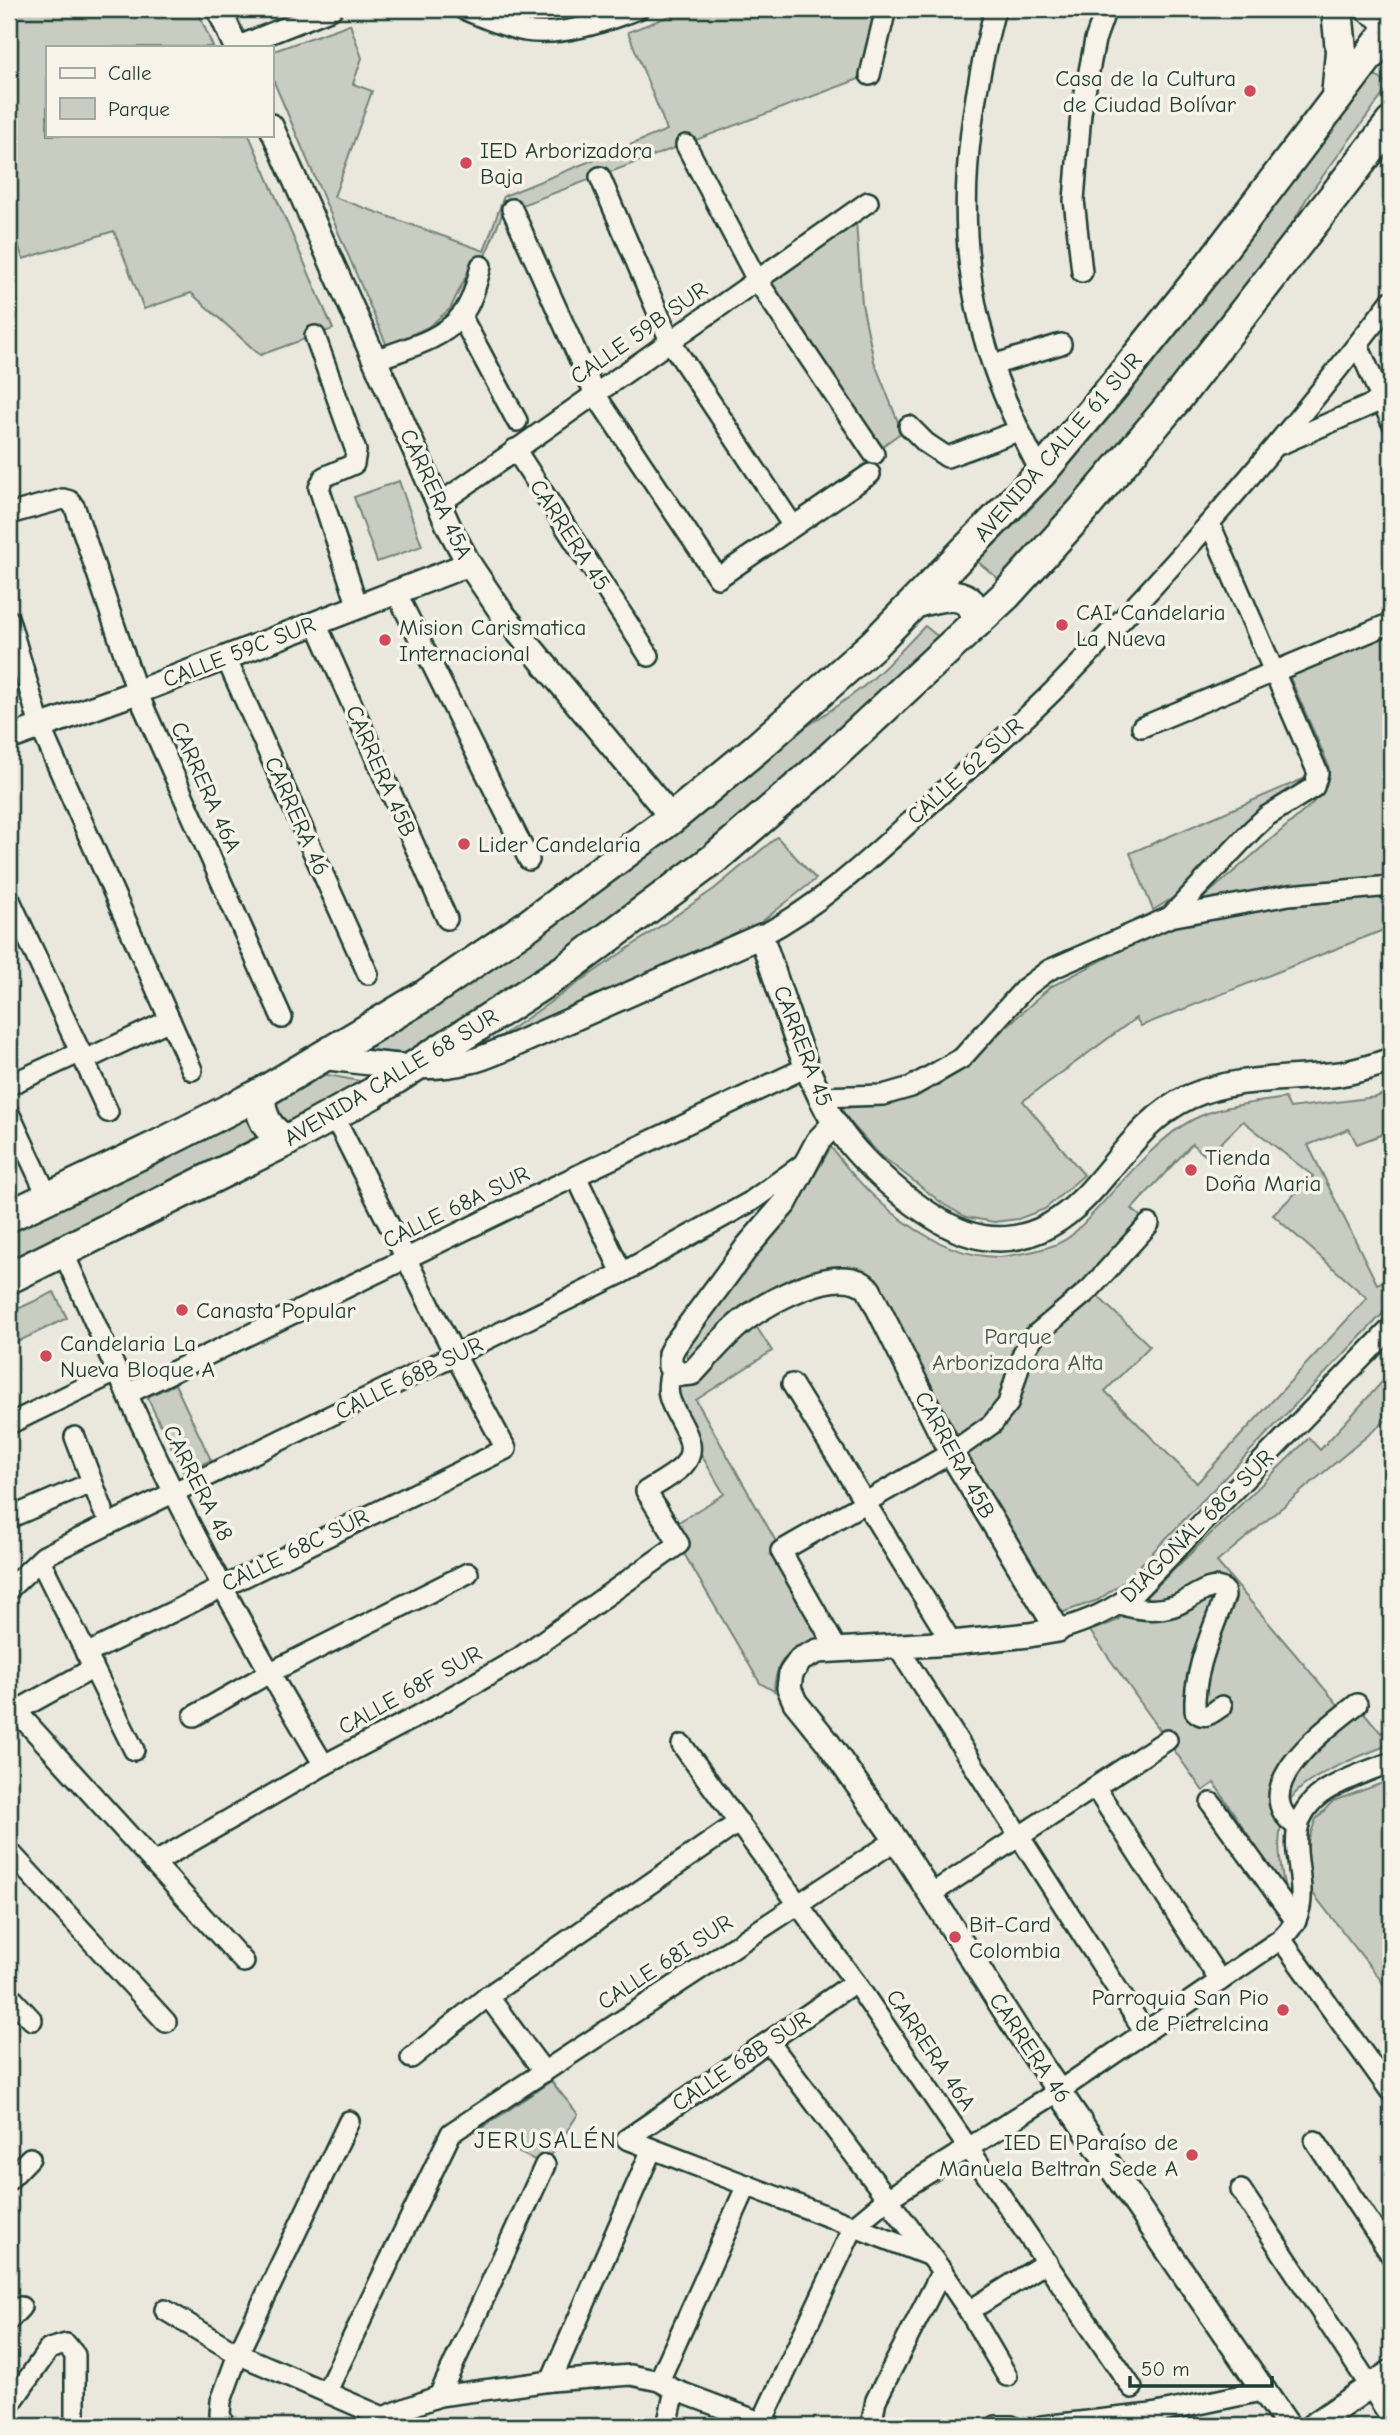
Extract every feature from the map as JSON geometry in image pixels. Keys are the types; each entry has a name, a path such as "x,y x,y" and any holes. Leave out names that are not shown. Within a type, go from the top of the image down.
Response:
{"main road":[{"path":"1336,9 1341,51 1338,98"},
{"name":"AVENIDA CALLE 61 SUR","path":"672,818 804,708 916,603 1041,473 1190,290 1391,26"},
{"path":"975,623 1006,594 1083,510 1170,408 1391,123"},
{"path":"916,603 936,596 951,595 963,598 973,607 975,623"},
{"name":"AVENIDA CALLE 68 SUR","path":"9,1278 334,1116 566,969 714,859 815,772 975,623"},
{"path":"9,1216 260,1094 426,994 488,953 672,818"},
{"path":"260,1094 264,1122 273,1133 286,1141"}],"street":[{"path":"219,9 236,46"},
{"path":"463,9 526,31 555,31 626,11"},
{"path":"520,9 526,31"},
{"path":"870,75 886,9"},
{"path":"995,9 976,90 967,159 966,209 971,272 981,330 993,365 1018,431 1041,473"},
{"path":"1082,272 1074,200 1081,113 1094,40 1106,9"},
{"path":"1366,9 1391,26"},
{"path":"238,46 326,10"},
{"name":"CARRERA 45A","path":"273,131 439,504 469,564 502,613 672,818"},
{"path":"686,145 757,280 874,454"},
{"path":"600,177 670,341 793,526"},
{"name":"CALLE 59B SUR","path":"439,504 868,202"},
{"path":"512,209 595,394 718,578 870,474"},
{"path":"375,360 438,335 461,316 475,289 481,266"},
{"name":"CALLE 62 SUR","path":"320,1057 415,1066 450,1065 471,1061 495,1053 761,936 807,910 1009,734 1114,630 1277,446 1391,301"},
{"path":"461,316 517,421"},
{"path":"315,336 356,451 354,464 324,477 320,488 358,607"},
{"path":"993,365 1061,344"},
{"path":"1358,345 1387,398 1391,421"},
{"path":"1277,446 1387,398"},
{"path":"909,426 926,443 947,457 1018,431"},
{"name":"CARRERA 45","path":"515,449 649,656"},
{"name":"CARRERA 46A","path":"9,514 62,499 70,501 75,508 137,692 282,1018"},
{"path":"1170,917 1260,823 1314,787 1318,773 1210,524"},
{"name":"CALLE 59C SUR","path":"9,738 137,692 469,564"},
{"path":"396,592 529,860"},
{"path":"9,622 40,726 192,1070"},
{"name":"CARRERA 45B","path":"316,623 447,919"},
{"path":"1143,727 1391,623"},
{"name":"CARRERA 46","path":"226,658 368,974"},
{"path":"820,1097 883,1095 911,1087 962,1058 1025,988 1049,970 1170,917 1289,895 1391,886"},
{"path":"9,898 108,1112"},
{"name":"CARRERA 45","path":"761,936 807,1067 834,1124 876,1172 933,1219 976,1237 1015,1237 1049,1226 1093,1186 1149,1123 1186,1098 1219,1086 1364,1070 1391,1060"},
{"path":"9,1085 170,1020"},
{"name":"CALLE 68A SUR","path":"127,1394 807,1067"},
{"path":"9,1114 48,1197"},
{"path":"334,1116 455,1355"},
{"name":"CALLE 68B SUR","path":"672,1368 669,1360 674,1346 748,1246 785,1203 823,1134 834,1124"},
{"name":"CALLE 68B SUR","path":"9,1589 44,1556 622,1273 750,1202 807,1161"},
{"path":"576,1176 622,1273"},
{"path":"836,1649 781,1552 951,1453 992,1424 1008,1404 1023,1353 1034,1336 1090,1289 1149,1224"},
{"name":"CARRERA 48","path":"63,1252 174,1494 269,1673 324,1765"},
{"name":"CARRERA 45B","path":"672,1368 687,1375 738,1325 769,1303 829,1279 842,1278 864,1284 951,1453 1058,1630"},
{"name":"DIAGONAL 68G SUR","path":"795,1665 808,1654 836,1649 952,1643 1058,1630 1091,1620 1120,1604 1391,1328"},
{"name":"CALLE 68C SUR","path":"12,1707 223,1585 506,1449 455,1355"},
{"name":"CALLE 68F SUR","path":"154,1863 324,1765 519,1658 679,1544 646,1492 682,1467 690,1454 690,1442 669,1398 672,1368"},
{"path":"9,1423 116,1372"},
{"path":"792,1384 952,1643"},
{"path":"75,1437 103,1510"},
{"path":"9,1518 91,1483"},
{"path":"40,1560 134,1749"},
{"path":"194,1716 269,1673 468,1573"},
{"path":"1120,1604 1137,1609 1156,1609 1174,1606 1211,1586 1224,1590 1225,1596 1195,1693 1195,1711 1207,1716 1222,1706"},
{"path":"897,1646 1145,2032"},
{"name":"CARRERA 46","path":"795,1665 789,1680 789,1688 795,1702 826,1740 896,1839 997,2000 1266,2390 1288,2426"},
{"path":"1298,1827 1287,1820 1280,1806 1285,1777 1303,1749 1357,1704"},
{"path":"12,1707 244,1962"},
{"path":"931,1894 1167,1740"},
{"name":"CARRERA 46A","path":"682,1745 855,1982 1132,2388"},
{"path":"165,2310 238,2354 327,2391 376,2422 439,2396 551,2381 631,2375 765,2424 854,2227 887,2199 1059,2091 1281,1939 1296,1921 1303,1899 1296,1855 1298,1827 1306,1810 1322,1793 1391,1762"},
{"path":"1095,1787 1220,1981"},
{"path":"1212,1803 1296,1921"},
{"path":"411,2058 488,1996 739,1822"},
{"name":"CALLE 68I SUR","path":"327,2391 450,2133 896,1839"},
{"path":"9,1851 166,2022"},
{"path":"1281,1939 1391,2092"},
{"name":"CALLE 68B SUR","path":"652,2149 627,2139 855,1982"},
{"path":"9,1995 32,2020"},
{"path":"488,1996 544,2072"},
{"path":"769,2042 936,2263 970,2311 1007,2376"},
{"path":"224,2426 220,2414 221,2400 238,2354 349,2121"},
{"path":"1315,2141 1391,2255"},
{"path":"551,2381 652,2149 854,2227 936,2263"},
{"path":"9,2180 30,2158"},
{"path":"439,2396 545,2165"},
{"path":"667,2426 667,2386 747,2185"},
{"path":"1241,2190 1391,2418"},
{"path":"970,2311 1047,2262"},
{"path":"871,2426 876,2400 936,2263"},
{"path":"9,2406 49,2349 66,2344 75,2355 75,2426"},
{"path":"1312,2426 1391,2372"},
{"path":"1042,2426 1152,2414 1266,2390"},
{"path":"996,2426 1012,2426"}],"green space":[{"path":"9,9 197,9 213,46 46,46 46,136 249,136 333,329 260,355 191,293 144,309 114,231 23,259 9,217"},
{"path":"688,9 876,9 859,79 503,212 481,266 472,264 450,309 428,327 387,346 273,80 273,51 350,24 362,58 353,84 372,91 334,197 484,251 504,196 667,130 628,32"},
{"path":"1374,75 1390,85 1308,196 1277,251 1136,431 1001,581 977,561 1033,506 1112,414"},
{"path":"856,221 862,304 874,361 902,432 867,457 756,294"},
{"path":"399,481 422,546 377,562 354,497"},
{"path":"925,626 941,639 872,704 705,848 554,959 412,1054 366,1050 476,979 634,864 786,742 864,686"},
{"path":"1391,629 1391,927 1141,1026 1136,1018 1023,1101 1084,1175 1045,1209 1018,1219 994,1222 966,1217 943,1204 879,1154 838,1109 900,1101 935,1087 970,1065 993,1039 1050,987 1173,924 1312,804 1327,781 1328,764 1287,671"},
{"path":"1310,776 1310,782 1178,895 1153,910 1130,853"},
{"path":"777,837 816,879 760,923 494,1041 714,889"},
{"path":"322,1074 365,1082 307,1114 9,1263 9,1233 240,1121"},
{"name":"Parque Arborizadora Alta","path":"1391,1091 1391,1131 1357,1144 1349,1129 1308,1145 1377,1284 1391,1278 1391,1305 1125,1581 1098,1600 1061,1613 986,1487 899,1326 866,1277 856,1269 828,1267 758,1300 693,1360 687,1358 687,1346 748,1264 795,1209 831,1147 863,1186 903,1221 949,1247 973,1254 1001,1257 1044,1249 1068,1238 1161,1142 1203,1115 1237,1105 1285,1098 1290,1108 1376,1097","holes":["1243,1121 1313,1176 1273,1215 1367,1298 1197,1483 1105,1391 1150,1346 1090,1289 1149,1224 1132,1209 1192,1144 1207,1157"]},
{"path":"54,1292 67,1318 9,1346 9,1313"},
{"path":"754,1323 772,1351 696,1400 830,1637 807,1643 790,1652 779,1667 774,1691 760,1683 669,1528 724,1494 687,1426 679,1399 679,1387 712,1370"},
{"path":"1391,1372 1391,1416 1217,1562 1345,1713 1357,1704 1381,1733 1391,1725 1391,1744 1320,1775 1306,1784 1289,1802 1280,1835 1281,1870 1286,1893 1214,1783 1203,1791 1090,1631 1116,1621 1148,1595 1309,1438 1320,1450"},
{"path":"175,1384 211,1460 184,1473 147,1397"},
{"path":"1391,1780 1391,1993 1311,1891 1307,1860 1308,1841 1316,1819 1333,1801"},
{"path":"551,2081 578,2114 545,2165 476,2132"}],"place":[{"name":"Casa de la Cultura de Ciudad Bolívar","path":"1250,91"},
{"name":"IED Arborizadora Baja","path":"466,163"},
{"name":"CAI Candelaria La Nueva","path":"1062,625"},
{"name":"Mision Carismatica Internacional","path":"385,640"},
{"name":"Lider Candelaria","path":"464,844"},
{"name":"Tienda Doña Maria","path":"1191,1170"},
{"name":"Canasta Popular","path":"182,1310"},
{"name":"Candelaria La Nueva Bloque A","path":"46,1356"},
{"name":"Bit-Card Colombia","path":"955,1937"},
{"name":"Parroquia San Pio de Pietrelcina","path":"1283,2010"},
{"name":"IED El Paraíso de Manuela Beltran Sede A","path":"1192,2155"}],"district":[{"name":"JERUSALÉN","path":"546,2140"}]}
